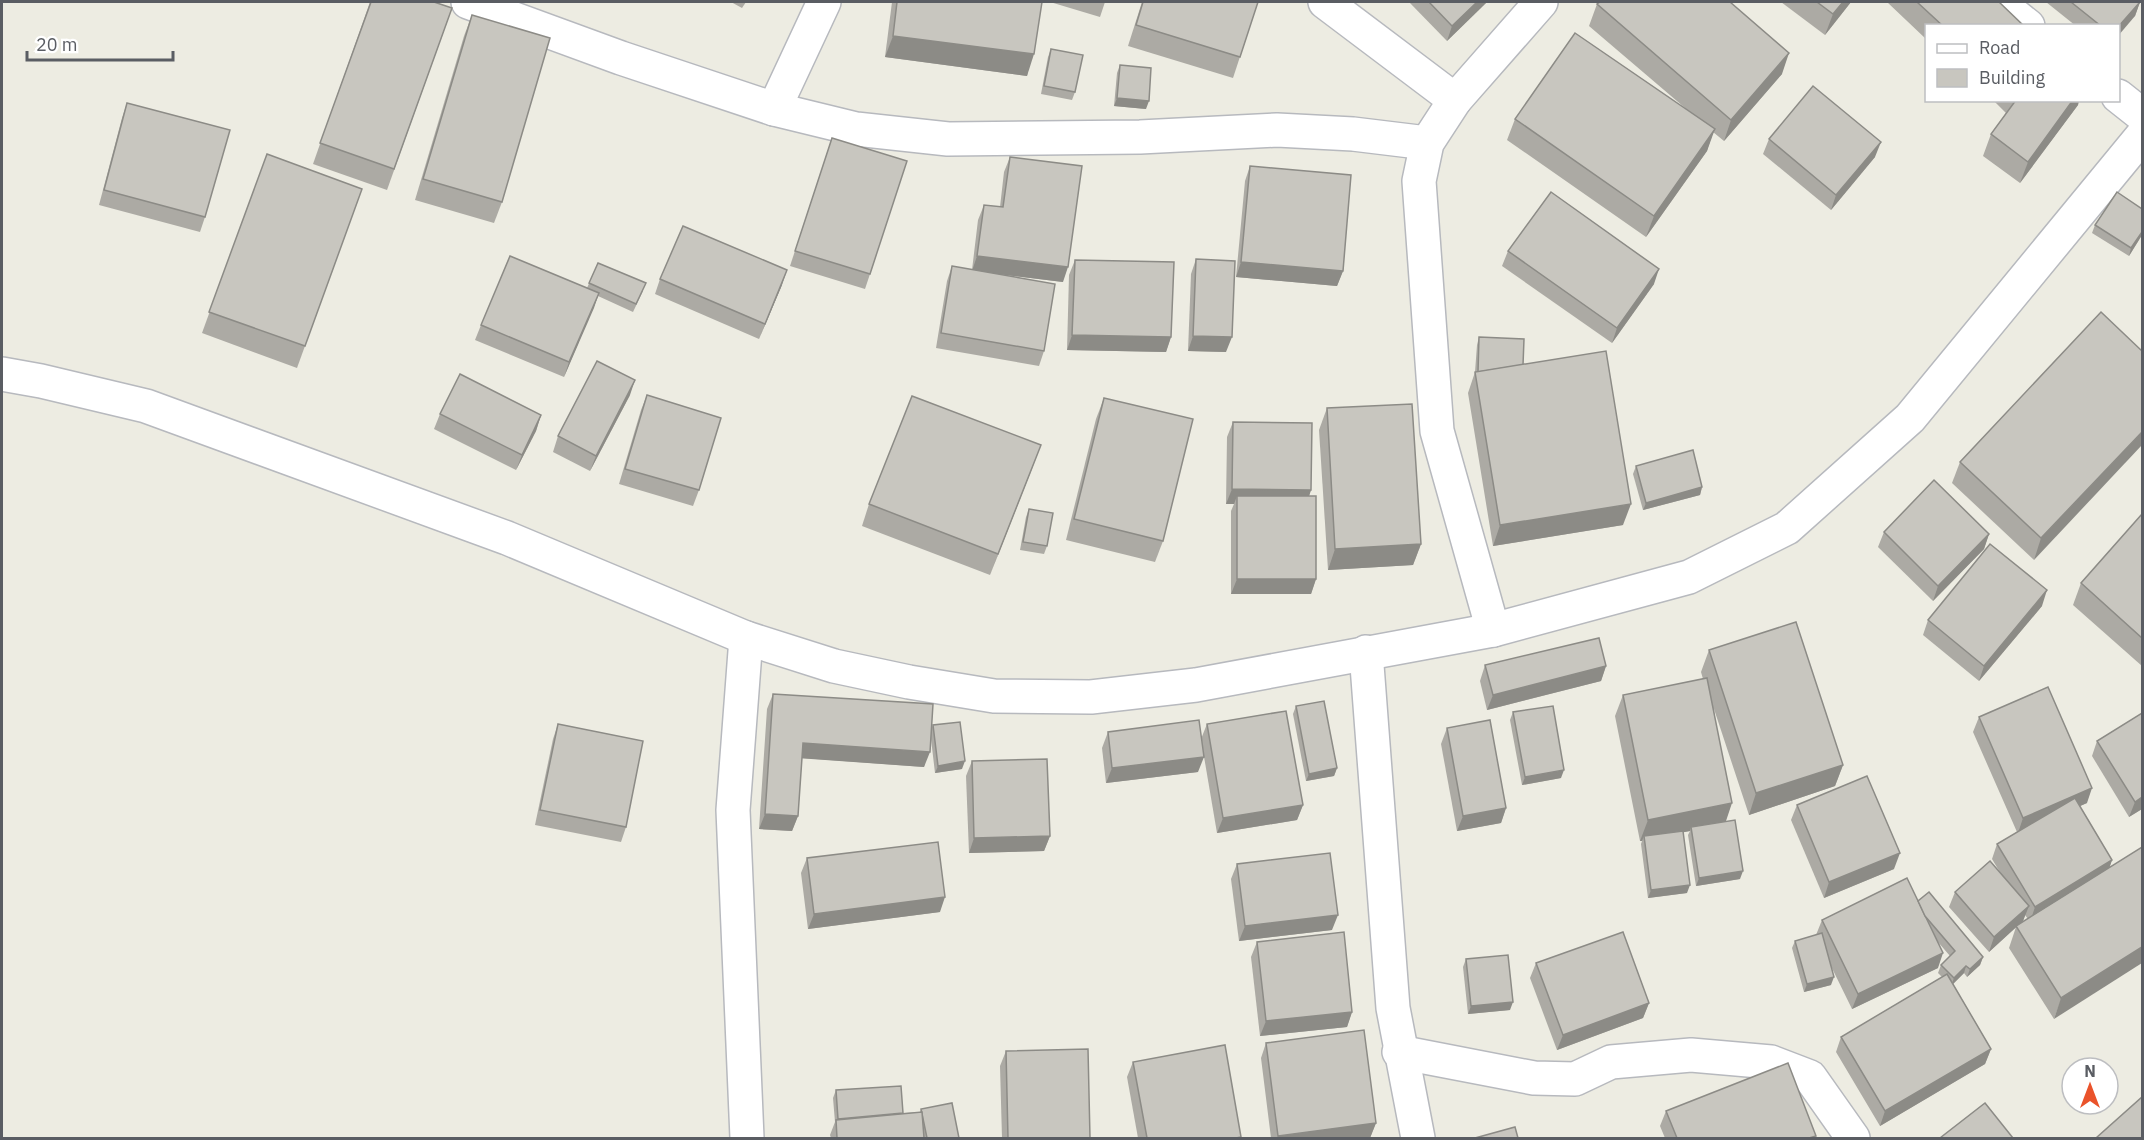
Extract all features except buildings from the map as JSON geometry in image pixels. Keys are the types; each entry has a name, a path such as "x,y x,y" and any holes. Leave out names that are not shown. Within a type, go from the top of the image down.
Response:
{"street":[{"path":"468,2 621,58 774,109 856,129 948,139 1140,137 1277,130 1353,134 1428,143"},
{"path":"774,109 824,2"},
{"path":"1325,2 1455,100"},
{"path":"1493,630 1437,431 1419,181 1428,143 1455,100 1541,2"},
{"path":"1998,2 2026,24"},
{"path":"2120,98 2142,115"},
{"path":"2,375 41,381 146,406 279,452 507,538 746,638 834,666 994,696 1091,697 1196,685 1493,630 1689,577 1787,528 1910,418 2142,136"},
{"path":"746,638 733,810 747,1138"},
{"path":"1366,652 1393,1008 1399,1052 1418,1138"},
{"path":"1399,1052 1534,1078 1575,1079 1611,1062 1692,1055 1771,1062 1810,1077 1852,1138"}]}
